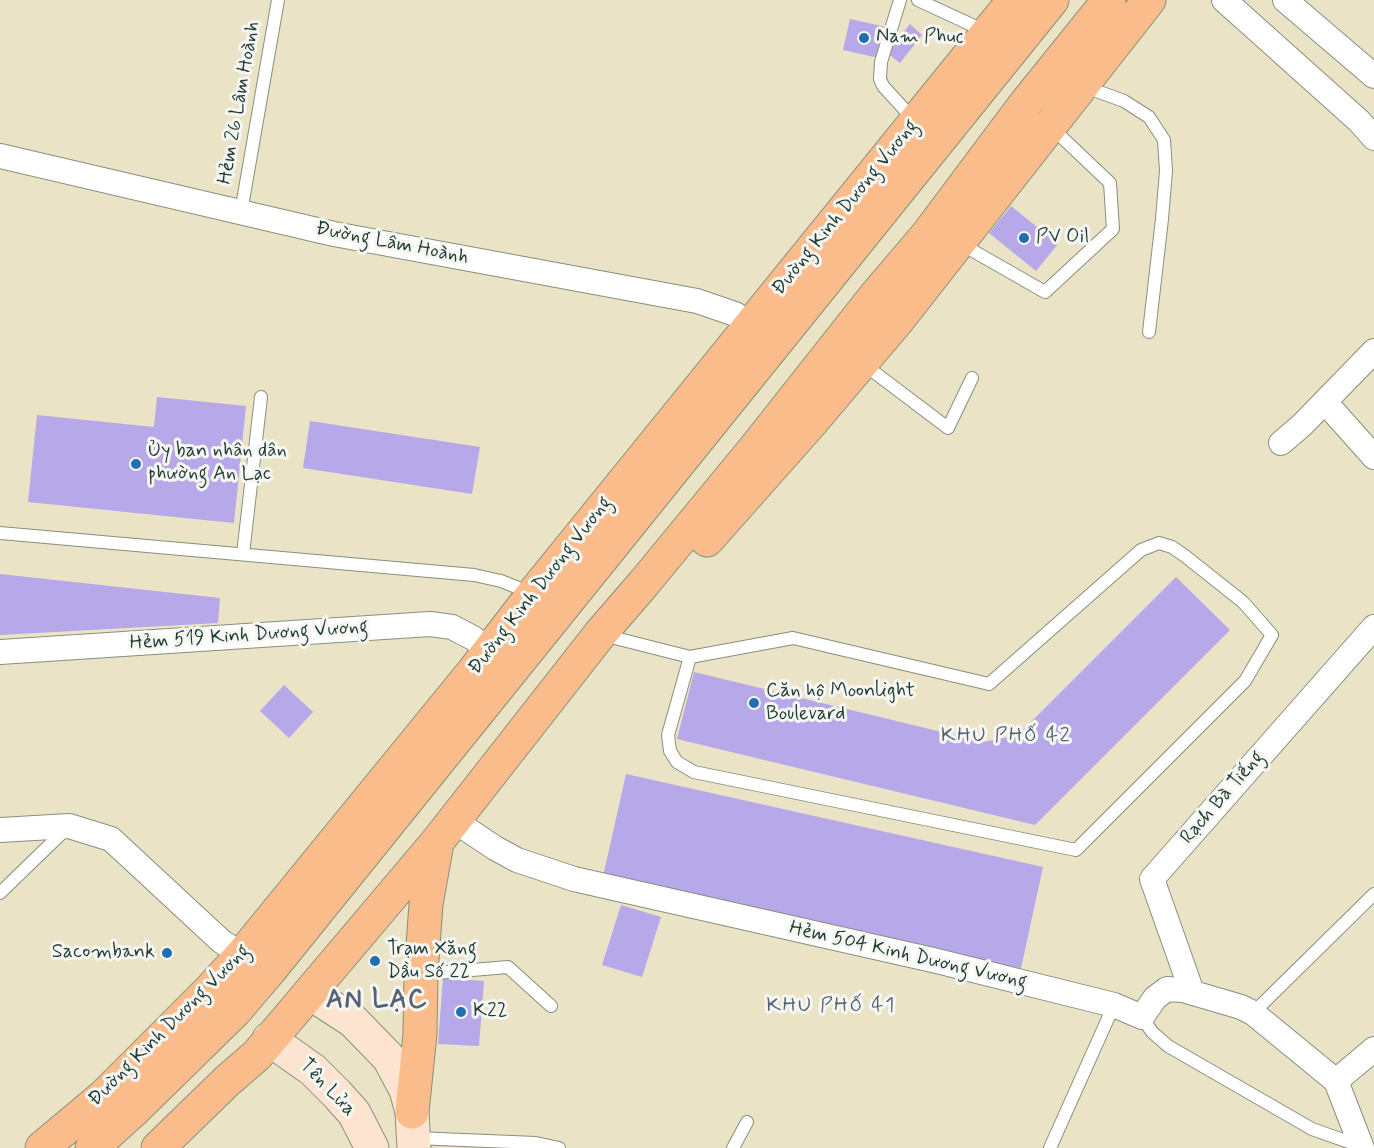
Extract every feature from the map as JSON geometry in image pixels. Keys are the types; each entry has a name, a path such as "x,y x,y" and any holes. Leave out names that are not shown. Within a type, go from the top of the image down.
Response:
{"main road":[{"name":"Đường Kinh Dương Vương","path":"42,1148 104,1095 209,991 502,661 561,611 916,123 1014,0"},
{"name":"Đường Kinh Dương Vương","path":"92,1148 235,1011 270,970 502,661 533,594 765,333 1052,0"},
{"path":"158,1148 257,1054 445,831 600,634 756,447 876,295 928,234 1026,103 1109,0"},
{"path":"644,583 667,579 684,567 809,425 897,321 1149,0"},
{"path":"533,594 600,634"},
{"path":"502,661 550,699"},
{"path":"414,1133 426,904 445,831"},
{"path":"242,955 310,993 353,1021 389,1058 406,1090 414,1133"},
{"path":"209,991 270,1039"},
{"name":"Tên Lửa","path":"270,1039 299,1058 338,1094 354,1113 372,1148"},
{"path":"189,1148 227,1081"}],"street":[{"path":"1224,0 1359,121 1374,138"},
{"path":"1285,0 1374,76"},
{"name":"Đường Lâm Hoành","path":"0,156 334,234 697,301 717,307 765,333"},
{"path":"1281,443 1374,351"},
{"path":"1325,402 1374,457"},
{"name":"Hẻm 519 Kinh Dương Vương","path":"0,652 430,624 452,627 473,638 502,661"},
{"name":"Rạch Bà Tiếng","path":"1192,992 1152,879 1374,627"},
{"path":"0,830 69,826 111,839 221,941 242,955"},
{"name":"Hẻm 504 Kinh Dương Vương","path":"445,831 495,848 517,860 574,879 937,961 1113,1005 1142,1017"},
{"path":"1142,1017 1155,998 1167,989 1192,992 1253,1013 1336,1081 1362,1147"},
{"path":"1336,1081 1374,1050"}],"lane":[{"name":"Hẻm 26 Lâm Hoành","path":"241,212 278,0"},
{"path":"900,0 881,62 880,79 883,86 916,123"},
{"path":"918,0 988,33"},
{"path":"1082,85 1133,106 1149,117 1164,140 1166,171 1149,333"},
{"path":"959,243 1045,292 1113,229 1110,183 1050,125"},
{"path":"861,363 948,428 972,378"},
{"path":"243,554 261,398"},
{"path":"0,533 474,575 501,581 533,594"},
{"path":"600,634 690,657 793,638 989,684 1141,550 1159,543 1172,547 1185,556 1243,602 1272,635 1245,681 1076,850 694,772 677,762 670,751 668,735 690,657"},
{"path":"0,893 69,826"},
{"path":"1253,1013 1374,894"},
{"path":"421,974 508,967 551,1006"},
{"path":"1050,1148 1113,1005"},
{"path":"1142,1017 1152,1032 1168,1046 1312,1128 1362,1147"},
{"path":"733,1148 747,1122"},
{"path":"414,1133 536,1143 559,1148"}],"building":[{"name":"Nam Phuc","path":"850,19 886,27 879,58 843,50"},
{"name":"Nam Phuc","path":"910,24 922,35 900,63 887,53"},
{"name":"PV Oil","path":"1011,206 1058,244 1036,271 989,233"},
{"name":"Ủy ban nhân dân phường An Lạc","path":"157,397 246,406 234,523 28,502 37,415 154,427"},
{"path":"310,421 480,447 472,494 303,468"},
{"path":"0,574 220,598 218,623 0,635"},
{"name":"Căn hộ Moonlight Boulevard","path":"1176,577 1230,630 1035,825 677,739 694,672 983,742 1018,735"},
{"path":"284,685 313,712 289,738 260,711"},
{"path":"626,774 1043,867 1018,982 600,890"},
{"path":"621,905 661,917 642,977 602,965"},
{"name":"K22","path":"443,978 484,981 479,1046 438,1044"}],"place":[{"name":"Nam Phuc","path":"864,38"},
{"name":"PV Oil","path":"1024,238"},
{"name":"Ủy ban nhân dân phường An Lạc","path":"136,464"},
{"name":"Căn hộ Moonlight Boulevard","path":"754,703"},
{"name":"Sacombank","path":"167,953"},
{"name":"Trạm Xăng Dầu Số 22","path":"375,961"},
{"name":"K22","path":"461,1012"}],"district":[{"name":"KHU PHỐ 42","path":"1006,737"},
{"name":"AN LẠC","path":"377,1002"},
{"name":"KHU PHỐ 41","path":"831,1007"}]}
